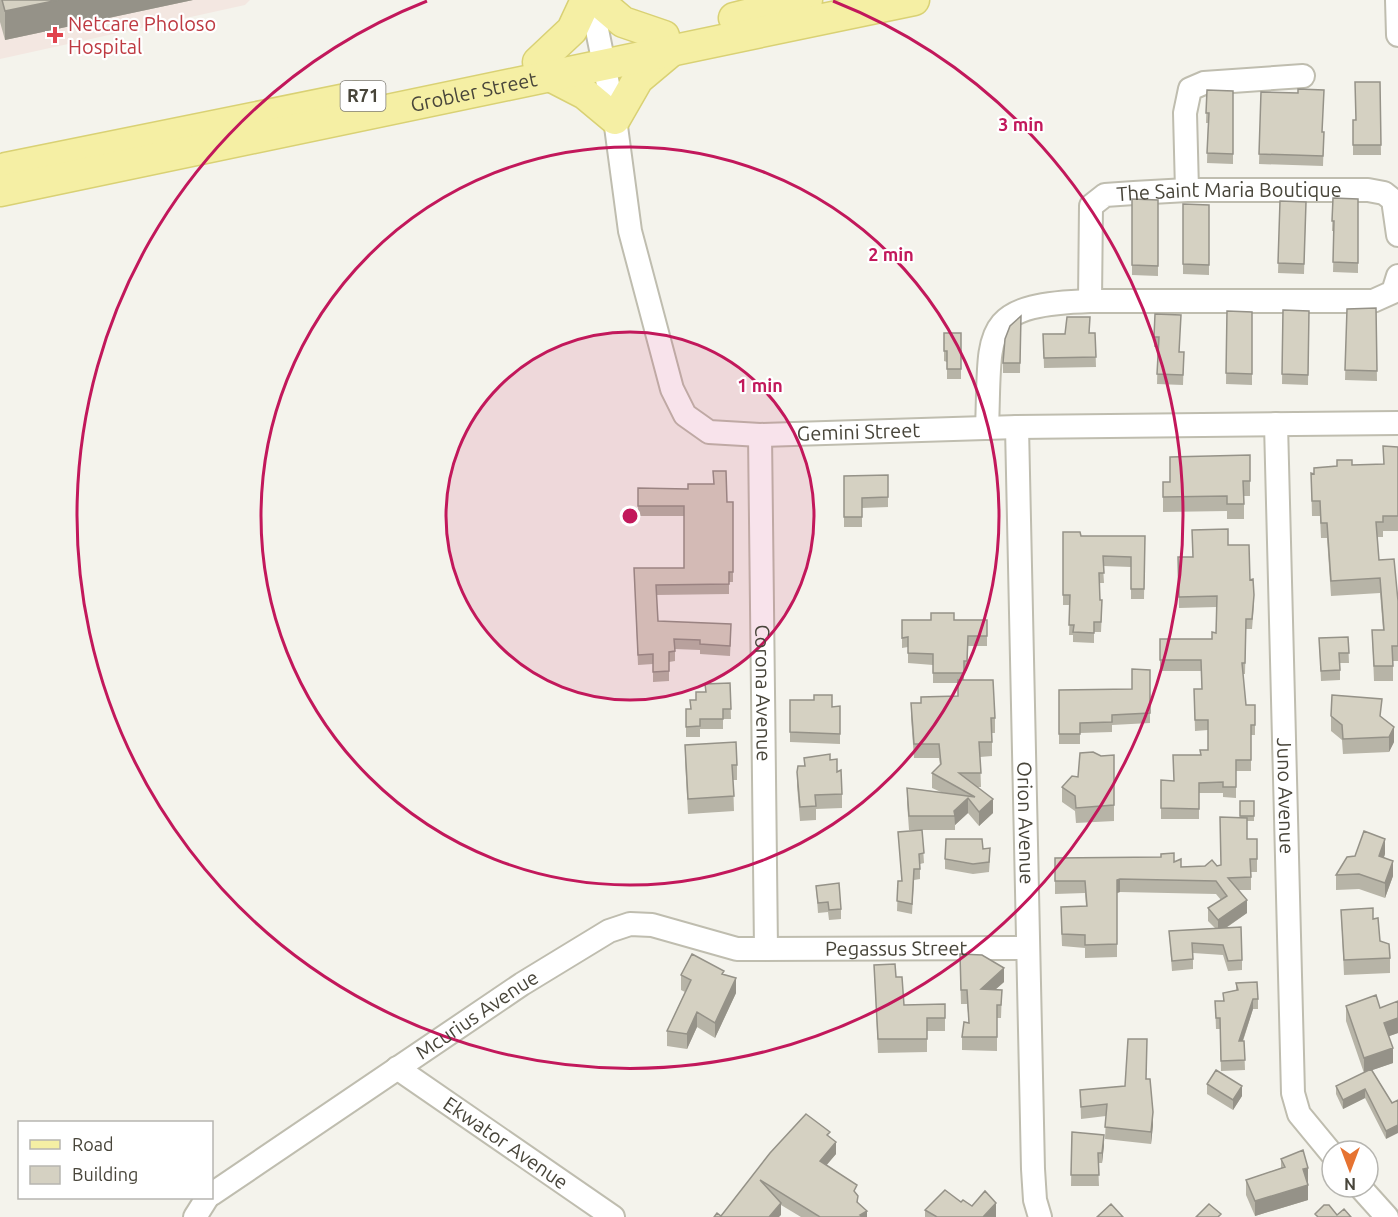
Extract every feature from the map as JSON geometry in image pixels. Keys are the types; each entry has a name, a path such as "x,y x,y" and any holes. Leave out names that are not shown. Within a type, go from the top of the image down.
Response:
{"main road":[{"path":"586,0 572,30 545,69 585,94 615,119 638,79 667,44 623,22 597,0"},
{"name":"Grobler Street","path":"667,44 807,0"},
{"name":"Grobler Street","path":"0,170 187,129 545,69 667,44 914,0"},
{"name":"Grobler Street","path":"0,191 545,69"}],"street":[{"name":"Gemini Street","path":"591,0 615,119 630,231 677,403 685,415 709,432 760,435 1017,427 1398,423"},
{"path":"1397,0 1398,34"},
{"path":"1187,190 1185,113 1186,97 1192,87 1215,82 1303,76"},
{"name":"The Saint Maria Boutique","path":"1090,301 1091,206 1105,195 1187,190 1376,191 1384,193 1393,201 1398,235"},
{"path":"987,428 990,349 1000,324 1017,312 1039,305 1090,301 1373,301 1393,292 1398,276"},
{"name":"Juno Avenue","path":"1276,424 1293,1093 1299,1114 1320,1139"},
{"name":"Orion Avenue","path":"1017,427 1033,1169 1035,1200 1040,1217"},
{"name":"Corona Avenue","path":"760,435 766,949"},
{"name":"Mcurius Avenue","path":"213,1193 522,984 609,931 622,926 652,925 737,949 766,949"},
{"name":"Pegassus Street","path":"766,949 1028,948"},
{"name":"Ekwator Avenue","path":"397,1068 613,1217"},
{"path":"195,1217 206,1199"},
{"path":"1371,1199 1387,1217"}],"shaded area":[{"name":"Netcare Pholoso Hospital","path":"0,0 250,0 245,5 0,59"}],"building":[{"path":"2,0 58,0 5,11"},
{"path":"1355,82 1380,82 1381,145 1353,145 1353,120 1356,120"},
{"path":"1298,89 1324,90 1323,156 1259,154 1261,92 1298,93"},
{"path":"1207,90 1233,91 1233,154 1207,153 1209,113 1206,113"},
{"path":"1333,198 1358,199 1358,263 1333,262"},
{"path":"1132,199 1158,200 1158,266 1132,265"},
{"path":"1280,201 1306,202 1304,264 1278,263"},
{"path":"1183,204 1209,205 1209,265 1183,264"},
{"path":"1376,308 1377,371 1345,370 1347,309"},
{"path":"1283,310 1309,311 1308,375 1282,374"},
{"path":"1227,311 1252,312 1252,374 1226,373"},
{"path":"1155,314 1181,315 1179,352 1184,352 1183,375 1157,374 1159,337 1154,337"},
{"path":"1021,316 1020,363 1003,363 1005,339 1010,326"},
{"path":"1067,317 1090,317 1089,333 1095,333 1096,357 1044,358 1043,334 1065,334"},
{"path":"944,333 961,333 961,369 947,369"},
{"path":"1383,446 1398,447 1398,516 1383,516 1383,522 1376,522 1379,560 1394,559 1398,601 1398,646 1392,646 1393,666 1374,666 1372,630 1384,630 1380,578 1331,581 1327,523 1321,523 1320,501 1312,501 1311,473 1314,474 1314,468 1337,466 1337,460 1352,460 1352,465 1384,464"},
{"path":"1250,455 1250,481 1243,481 1244,504 1227,504 1227,496 1163,497 1163,482 1170,482 1170,457"},
{"path":"713,471 726,471 727,502 733,502 733,572 729,572 729,584 656,585 658,621 731,624 730,646 700,644 700,640 674,639 675,651 669,652 669,671 653,672 653,654 638,655 634,568 684,568 684,506 638,506 638,488 688,489 688,484 714,484"},
{"path":"888,475 888,497 862,498 862,517 844,517 844,476"},
{"path":"1228,529 1228,545 1249,545 1250,580 1253,579 1252,619 1246,619 1245,663 1242,663 1246,705 1255,705 1255,725 1251,725 1251,760 1236,760 1236,787 1223,787 1223,782 1199,783 1199,809 1161,808 1161,780 1174,781 1173,755 1201,755 1200,750 1208,750 1208,720 1195,720 1194,689 1202,689 1201,660 1160,660 1160,639 1212,639 1212,632 1216,633 1217,596 1179,597 1178,557 1193,557 1192,530"},
{"path":"1063,532 1080,532 1081,536 1145,536 1144,589 1131,589 1131,557 1103,556 1104,573 1099,573 1100,600 1102,600 1101,622 1094,622 1094,633 1073,632 1074,625 1069,625 1070,595 1063,595"},
{"path":"931,613 954,613 954,620 987,620 987,636 968,636 964,673 933,673 933,654 908,653 908,637 902,638 902,620 931,620"},
{"path":"1348,637 1349,653 1339,653 1340,670 1321,671 1319,638"},
{"path":"1132,669 1150,670 1150,713 1112,715 1112,722 1080,723 1080,734 1059,734 1059,690 1132,689"},
{"path":"958,680 993,680 995,718 991,718 992,742 979,742 981,773 959,773 993,799 979,812 968,798 954,811 955,816 909,816 907,788 975,797 932,773 941,764 939,744 914,744 911,703 921,703 921,697 958,696"},
{"path":"730,683 731,709 723,709 723,719 700,719 700,726 686,727 686,709 691,709 690,700 696,700 696,692 706,692 705,684"},
{"path":"814,695 832,695 832,707 840,706 840,734 790,732 790,700 814,700"},
{"path":"1332,695 1382,699 1380,716 1394,727 1389,737 1343,739 1342,725 1331,716"},
{"path":"736,742 737,765 732,765 734,796 688,799 685,745"},
{"path":"1093,752 1101,756 1114,755 1114,805 1076,808 1075,796 1062,787 1072,776 1078,777 1080,753"},
{"path":"830,754 830,760 837,759 837,772 841,770 842,794 815,795 816,806 800,807 798,766 805,766 804,758"},
{"path":"1240,801 1254,801 1254,816 1240,816"},
{"path":"1220,817 1247,818 1247,839 1257,839 1257,859 1250,859 1251,877 1228,878 1247,900 1218,920 1208,908 1227,896 1216,881 1120,879 1117,880 1117,944 1085,945 1085,935 1062,934 1061,907 1087,906 1085,881 1055,881 1055,858 1161,857 1161,854 1174,853 1174,862 1181,859 1181,867 1205,866 1212,860 1217,866 1221,865"},
{"path":"922,830 924,853 919,854 920,869 914,869 912,904 897,901 898,881 902,881 898,832"},
{"path":"1364,831 1385,839 1379,856 1393,861 1385,883 1359,874 1336,875 1347,857 1355,856"},
{"path":"946,839 982,839 983,849 990,848 989,862 973,864 945,859"},
{"path":"839,883 841,909 829,910 828,902 818,903 816,886"},
{"path":"1373,908 1373,919 1378,918 1380,941 1389,944 1390,958 1344,960 1341,910"},
{"path":"1241,927 1242,960 1228,961 1223,945 1192,943 1193,959 1172,961 1169,931"},
{"path":"692,954 724,971 722,974 736,978 715,1023 697,1012 687,1034 667,1031 691,980 681,975"},
{"path":"960,954 982,955 1004,968 981,989 1002,990 1001,1005 997,1005 997,1037 962,1037 964,1022 969,1023 967,990 961,990"},
{"path":"895,964 896,977 902,977 904,1005 945,1004 945,1018 927,1018 927,1039 878,1039 874,965"},
{"path":"1257,982 1258,999 1253,999 1239,1041 1244,1041 1245,1060 1221,1061 1220,1018 1216,1018 1215,1001 1224,1001 1223,993 1238,990 1236,983"},
{"path":"1376,995 1380,1008 1398,1001 1398,1018 1384,1023 1393,1048 1364,1058 1346,1006"},
{"path":"1128,1039 1147,1039 1146,1079 1150,1079 1153,1112 1151,1132 1105,1127 1107,1104 1081,1107 1080,1090 1125,1086"},
{"path":"1371,1069 1392,1103 1398,1100 1398,1125 1386,1131 1365,1089 1343,1100 1336,1086"},
{"path":"1216,1070 1242,1086 1233,1100 1207,1084"},
{"path":"806,1114 830,1132 827,1135 836,1142 820,1161 857,1185 854,1191 858,1196 857,1202 867,1211 860,1215 863,1217 820,1217 760,1180 781,1203 769,1217 714,1217 717,1213 721,1216 770,1153"},
{"path":"1072,1132 1104,1135 1102,1153 1098,1153 1099,1175 1071,1175"},
{"path":"1303,1150 1308,1168 1303,1169 1308,1185 1255,1201 1246,1180 1285,1167 1281,1159"},
{"path":"945,1190 961,1202 963,1200 972,1206 985,1191 996,1203 983,1217 937,1217 925,1210"},
{"path":"1111,1204 1123,1217 1097,1217"},
{"path":"1209,1204 1221,1214 1218,1217 1196,1217"},
{"path":"1324,1205 1329,1205 1337,1215 1344,1209 1351,1217 1318,1217 1315,1214"}],"place":[{"name":"Netcare Pholoso Hospital","path":"55,35"}]}
